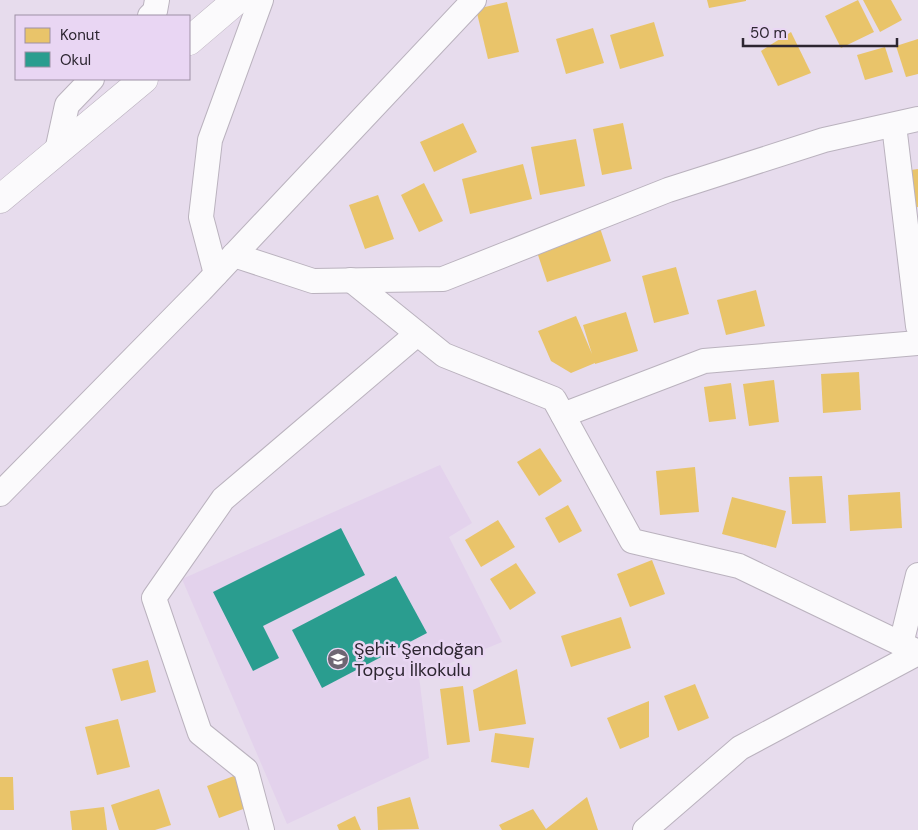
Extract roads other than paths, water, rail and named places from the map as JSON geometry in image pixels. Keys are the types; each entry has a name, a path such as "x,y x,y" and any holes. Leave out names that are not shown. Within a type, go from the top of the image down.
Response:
{"street":[{"path":"151,15 155,10 157,0"},
{"path":"190,40 237,0"},
{"path":"216,274 201,217 210,140 262,0"},
{"path":"0,494 216,274 474,0"},
{"path":"57,151 67,105 91,80"},
{"path":"0,199 143,80"},
{"path":"234,255 313,281 442,279 668,190 824,140 918,119"},
{"path":"894,125 915,275 918,326"},
{"path":"351,280 444,355 554,399 632,542 739,566 912,650"},
{"path":"262,830 246,770 200,733 154,598 223,499 417,334"},
{"path":"563,415 704,361 918,343"},
{"path":"912,650 918,575"},
{"path":"645,830 740,748 912,650"}],"place":[{"name":"Şehit Şendoğan Topçu İlkokulu","path":"338,659"}]}
